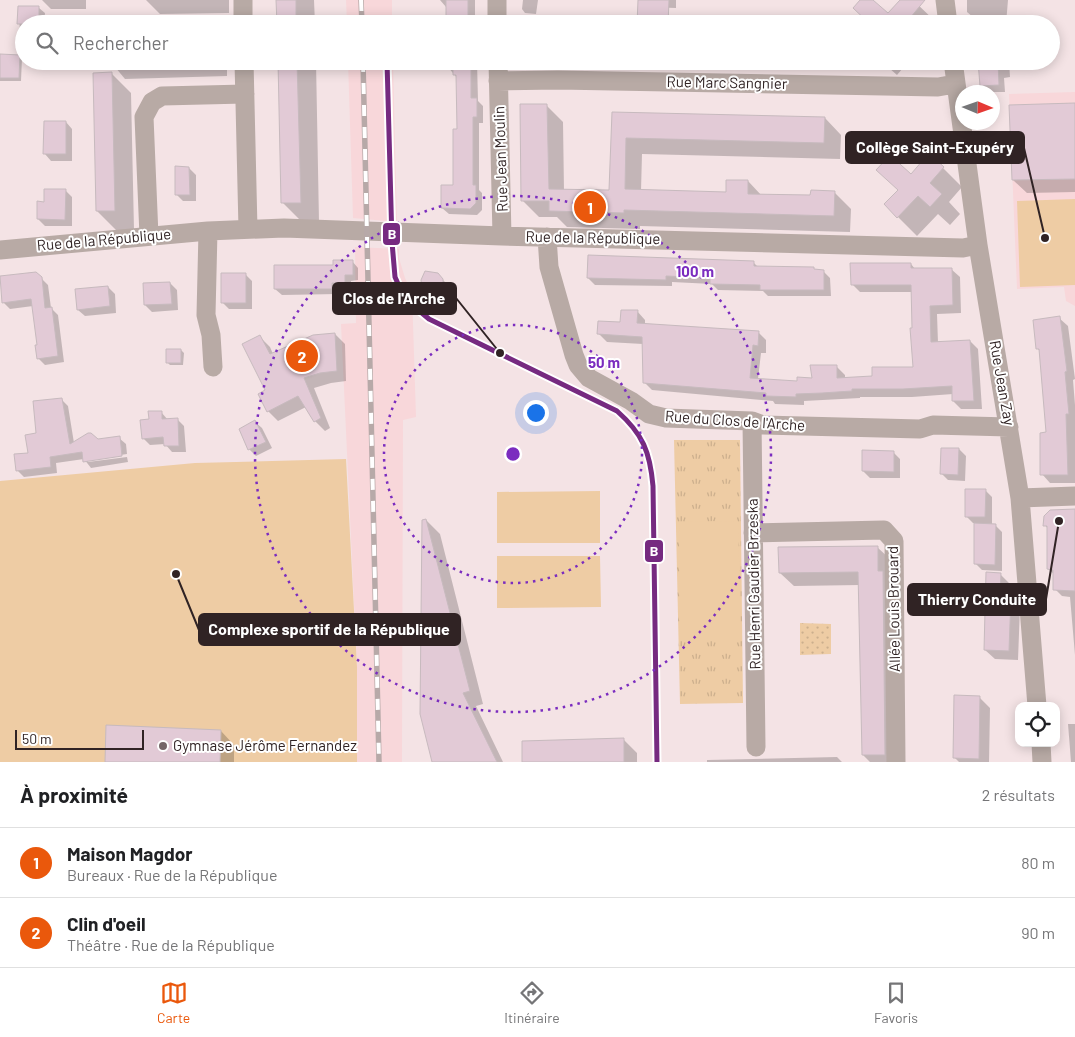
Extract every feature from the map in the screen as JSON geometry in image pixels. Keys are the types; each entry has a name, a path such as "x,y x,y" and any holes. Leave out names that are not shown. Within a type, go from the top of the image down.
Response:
{"street":[{"path":"243,0 244,15"},
{"path":"497,0 497,15"},
{"path":"945,0 947,15"},
{"path":"244,70 248,228"},
{"name":"Rue Jean Moulin","path":"498,70 502,236"},
{"name":"Rue Jean Zay","path":"954,70 978,245 1020,498 1037,702"},
{"name":"Rue Marc Sangnier","path":"498,81 558,80 938,87 955,84"},
{"path":"149,236 144,117 152,102 162,96 245,94"},
{"name":"Rue de la République","path":"0,250 248,228 964,248 978,245"},
{"path":"208,231 206,315 211,335 213,368"},
{"name":"Rue du Clos de l'Arche","path":"547,237 549,267 578,365 589,378 631,401 649,414 666,418 752,421 763,425 920,429 934,425 1009,428"},
{"name":"Rue Henri Gaudier Brzeska","path":"752,421 756,747"},
{"path":"1020,498 1075,496"},
{"name":"Allée Louis Brouard","path":"753,533 884,530 894,541 896,762"},
{"path":"1041,747 1042,762"}],"shaded area":[{"path":"346,0 392,0 392,15 347,15"},
{"path":"348,70 393,70 397,222 353,218"},
{"path":"1075,92 1075,306 1066,301 1064,287 1017,289 1009,94"},
{"path":"355,247 399,249 399,258 405,278 412,292 416,417 403,420 402,762 357,762 357,667 341,324 356,323"}],"green space":[{"path":"1075,199 1075,285 1020,287 1017,201"},
{"path":"674,440 740,440 743,703 680,704"},
{"path":"346,459 357,667 357,762 0,762 0,481 195,463"},
{"path":"600,491 600,543 497,543 497,492"},
{"path":"738,521 741,636 680,636 679,522"},
{"path":"497,556 600,556 601,607 497,608"},
{"path":"800,623 831,624 831,654 800,655"}],"building":[{"path":"276,0 296,0 296,15 277,15"},
{"path":"446,0 468,0 468,15 446,15"},
{"path":"638,0 669,0 668,15 637,15"},
{"path":"860,0 873,0 888,13 900,0 925,0 912,15 860,15 853,8"},
{"path":"18,6 39,6 39,15 18,15"},
{"path":"0,54 15,55 15,70 19,70 19,78 0,78"},
{"path":"278,70 297,70 301,203 281,203"},
{"path":"453,70 471,70 471,98 477,98 477,117 473,117 473,185 476,185 476,203 470,209 441,208 441,185 453,185 453,129 457,129 456,75 453,75"},
{"path":"979,70 998,70 999,85 980,85"},
{"path":"112,72 115,211 96,211 93,73"},
{"path":"1075,103 1075,179 1012,180 1009,105"},
{"path":"520,104 547,104 549,189 609,190 612,112 825,117 824,143 626,138 625,189 726,192 726,180 748,180 748,194 810,195 811,190 835,191 834,216 624,210 624,213 549,211 549,201 521,201"},
{"path":"44,121 66,121 66,154 43,154"},
{"path":"929,153 944,167 930,183 942,194 930,207 918,196 897,218 884,204 898,190 876,170 890,155 911,174"},
{"path":"175,166 189,167 190,195 175,195"},
{"path":"44,189 66,189 65,220 37,219 37,201 44,202"},
{"path":"588,255 754,261 754,266 814,267 814,269 824,270 824,290 760,290 760,285 710,284 710,278 666,276 666,280 587,278"},
{"path":"333,260 353,260 353,275 345,275 345,283 332,283 332,289 274,289 274,265 333,265"},
{"path":"850,263 911,263 911,268 952,268 953,305 930,306 931,342 970,340 974,401 952,401 952,386 903,389 852,389 852,391 796,394 796,397 766,396 766,393 643,383 642,337 597,334 598,321 620,322 621,310 638,310 637,323 759,331 758,346 753,345 750,378 797,381 797,377 812,378 810,365 837,365 837,378 872,376 872,367 913,367 910,328 912,328 911,285 851,285"},
{"path":"425,271 438,273 443,279 443,288 438,294 428,294 422,289 421,280"},
{"path":"36,272 42,277 45,308 52,307 58,356 37,359 31,299 2,303 0,276"},
{"path":"221,273 246,273 246,303 221,303"},
{"path":"170,282 172,304 144,305 143,283"},
{"path":"108,286 110,306 77,310 75,289"},
{"path":"1060,316 1067,371 1065,372 1069,414 1066,414 1068,475 1040,475 1040,433 1046,432 1039,349 1036,349 1033,320"},
{"path":"335,333 337,371 320,373 304,378 321,418 314,422 298,396 267,412 258,394 265,390 242,344 260,335 270,354 313,335"},
{"path":"166,349 181,349 181,363 166,363"},
{"path":"62,398 70,444 88,433 91,433 98,439 120,436 122,456 83,462 82,452 50,457 51,467 16,471 14,454 28,453 25,435 36,433 33,401"},
{"path":"148,411 162,411 162,419 178,418 179,446 164,446 163,437 142,439 140,420 149,419"},
{"path":"255,420 266,442 248,450 239,429"},
{"path":"941,448 959,448 958,475 940,474"},
{"path":"862,450 894,451 894,472 862,471"},
{"path":"965,489 986,489 985,517 965,517"},
{"path":"1075,509 1075,591 1053,590 1053,570 1047,569 1047,526 1043,526 1044,516 1050,510"},
{"path":"426,519 470,691 463,693 497,762 432,762 420,714 422,520"},
{"path":"974,523 996,524 995,565 974,564"},
{"path":"878,546 878,571 883,571 885,755 862,755 858,572 779,573 778,547"},
{"path":"986,572 1001,573 1000,595 1011,596 1009,651 984,650"},
{"path":"954,695 980,696 979,759 953,758"},
{"name":"Gymnase Jérôme Fernandez","path":"106,725 221,730 220,762 105,762"},
{"path":"624,738 624,762 522,762 522,741"}],"railway":[{"path":"361,0 362,15"},
{"path":"363,70 379,762"}],"transit line":[{"name":"B","path":"387,70 392,242 395,277 402,293 410,303 429,319 617,411 626,419 644,444 650,463 653,486 657,762"}],"place":[{"name":"Maison Magdor","path":"590,207"},
{"name":"Collège Saint-Exupéry","path":"1045,238"},
{"name":"Clos de l'Arche","path":"500,353"},
{"name":"Clin d'oeil","path":"302,356"},
{"name":"Thierry Conduite","path":"1059,521"},
{"name":"Complexe sportif de la République","path":"176,574"},
{"name":"Gymnase Jérôme Fernandez","path":"163,746"}]}
